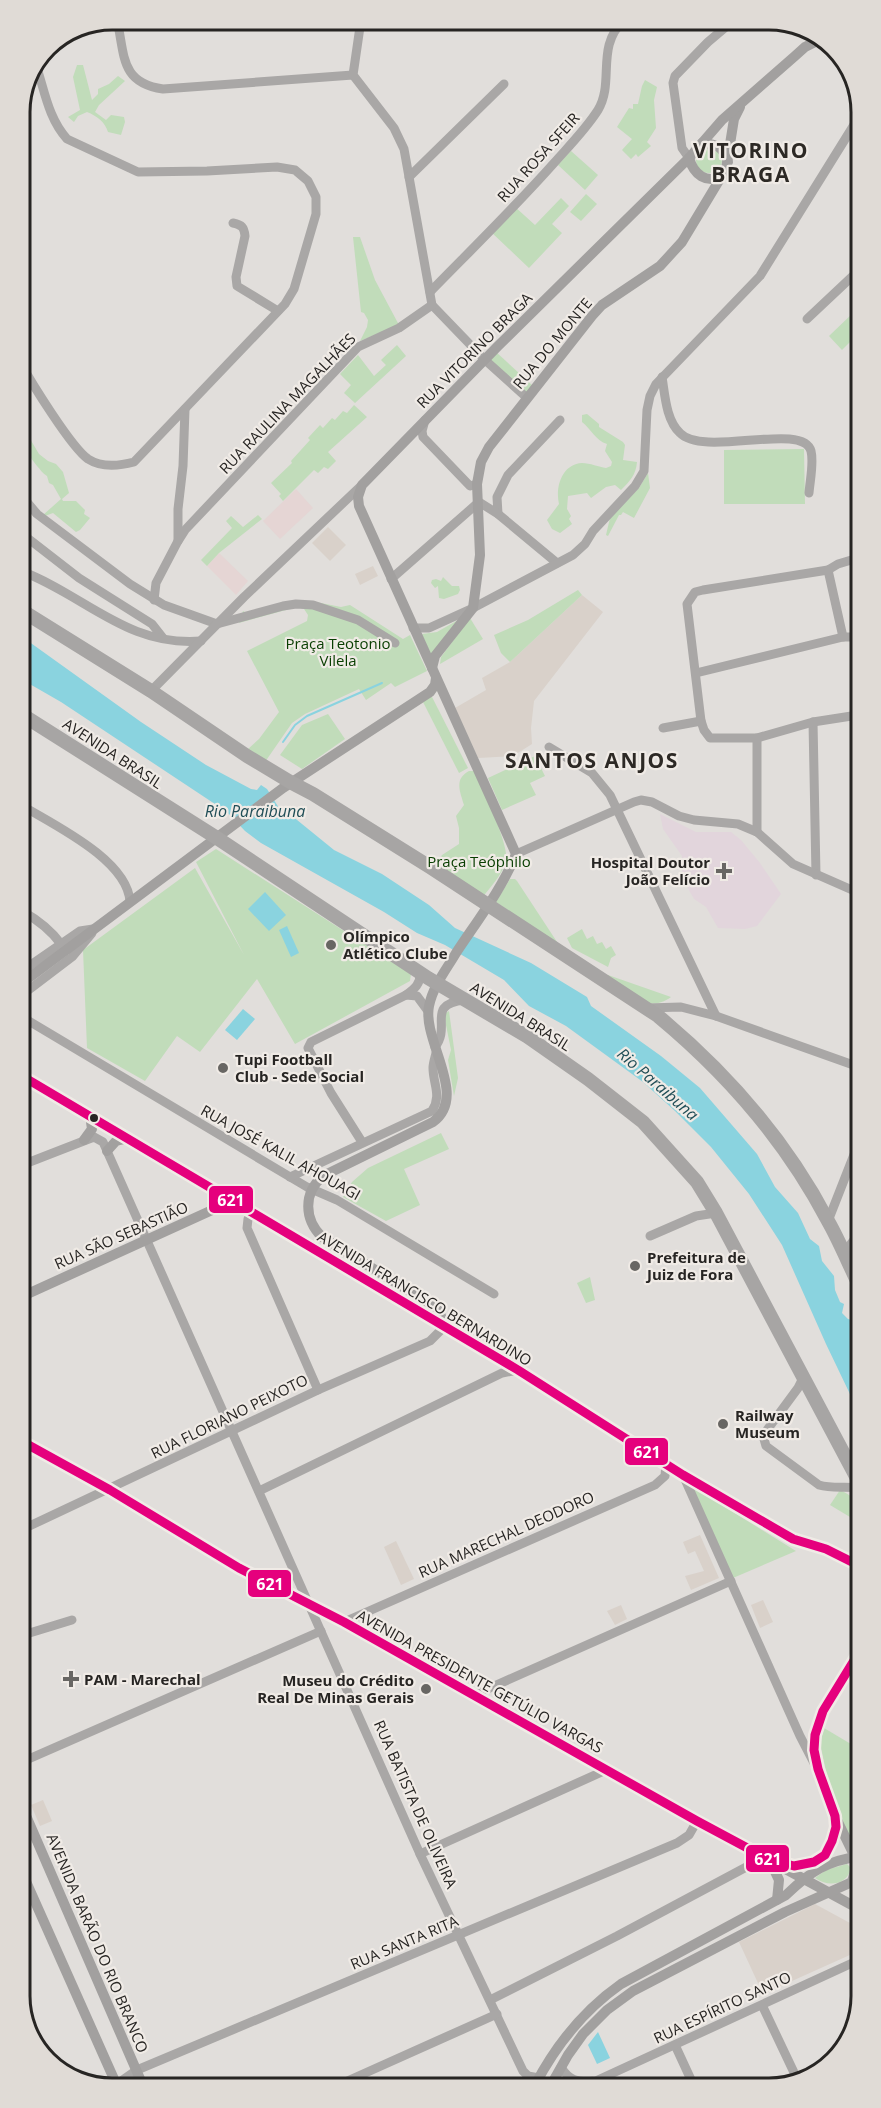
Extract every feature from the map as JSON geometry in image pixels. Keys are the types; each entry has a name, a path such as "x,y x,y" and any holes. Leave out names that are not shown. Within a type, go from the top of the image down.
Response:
{"highway":[{"path":"30,616 151,691 287,786 313,794 486,908 647,1008 684,1038 743,1096 805,1180 851,1268"},
{"name":"AVENIDA BRASIL","path":"30,720 217,838 436,984 528,1037 588,1078 643,1122 697,1182 716,1213 851,1467"}],"main road":[{"name":"RUA VITORINO BRAGA","path":"362,485 689,158 722,120 805,47 813,43"},
{"name":"RUA DO MONTE","path":"473,608 477,593 480,555 477,484 481,462 489,447 602,305 660,266 682,242 723,176 728,163 734,119 745,100"},
{"path":"702,143 721,147 728,163"},
{"path":"689,158 694,169 703,178 717,179 723,176"},
{"path":"362,485 358,496 359,507 516,854 486,908 436,984 428,1011 435,1050 442,1070 447,1106 433,1122 327,1174 313,1186 308,1203 310,1220 322,1237 432,1305 439,1311 444,1326"},
{"path":"30,976 60,950 130,902 287,786 432,690 435,656 473,608"},
{"path":"423,697 434,694 445,697"},
{"name":"AVENIDA FRANCISCO BERNARDINO","path":"30,1081 518,1370 683,1475 793,1539 826,1549 851,1562"},
{"path":"89,1139 92,1129 90,1115"},
{"path":"107,1151 116,1141 129,1138"},
{"name":"RUA SÃO SEBASTIÃO","path":"30,1292 232,1201"},
{"name":"AVENIDA PRESIDENTE GETÚLIO VARGAS","path":"30,1446 110,1490 239,1568 344,1622 697,1821 851,1905"},
{"path":"851,1665 818,1723 814,1750 818,1769 835,1816 851,1845"},
{"path":"766,1858 798,1866 814,1862 830,1849 836,1827 835,1816"},
{"name":"AVENIDA BARÃO DO RIO BRANCO","path":"30,1825 140,2078"},
{"path":"766,1858 779,1880 777,1900"},
{"path":"540,2078 580,2018 606,1994 786,1895 802,1879 829,1862 851,1858"},
{"path":"555,2078 589,2029 607,2010 633,1991 785,1912 851,1883"},
{"path":"30,1890 114,2078"}],"street":[{"path":"119,30 129,72 135,80 148,87 163,89 353,75"},
{"path":"360,30 353,75 394,128 404,149 432,305 485,360 526,398"},
{"name":"RUA ROSA SFEIR","path":"430,291 526,194 589,124 602,103 610,42 615,30"},
{"path":"689,158 682,148 675,76 722,30"},
{"path":"30,377 76,448 90,460 108,466 122,466 134,462 151,446 151,437 175,413 185,409 278,311 294,289 316,214 316,197 309,181 295,170 277,167 138,172 67,139 51,116 39,75"},
{"path":"409,177 504,84"},
{"path":"413,628 424,630 473,608 573,555 585,544 593,531 635,486 644,471 647,410 650,396 662,377 760,276 851,130"},
{"path":"233,222 242,225 245,229 236,277 237,286 278,311"},
{"path":"807,320 851,278"},
{"name":"RUA RAULINA MAGALHÃES","path":"154,600 156,583 185,530 358,347 399,328 432,305"},
{"path":"662,377 667,408 676,428 685,437 710,443 790,438 805,443 811,453 809,493"},
{"path":"178,541 185,409"},
{"path":"425,420 423,436 470,486 477,484"},
{"path":"498,514 497,497 508,475 560,420"},
{"name":"RUA VITORINO BRAGA","path":"151,691 217,624 362,485"},
{"path":"391,579 479,502 498,514 557,563"},
{"path":"344,504 359,507"},
{"path":"30,506 37,514 130,584 164,605 217,624 283,606 313,605 358,620 395,643"},
{"path":"30,540 79,578 155,627 163,638"},
{"path":"851,560 828,570 695,592 687,604 701,721 710,738 757,738 813,722 851,716"},
{"path":"828,570 843,637"},
{"path":"30,576 52,585 127,629 163,638 201,641"},
{"path":"696,673 843,637 851,637"},
{"path":"663,728 701,721"},
{"path":"813,722 816,874"},
{"path":"757,738 757,832"},
{"path":"549,747 592,773 602,783 619,809 716,1016"},
{"path":"516,854 634,802 647,800 679,816 694,820 738,824 757,832 793,864 851,889"},
{"path":"30,811 97,852 114,869 127,888 130,902"},
{"path":"30,915 51,930 60,950 30,967"},
{"path":"30,989 72,957 95,927"},
{"path":"362,1142 308,1048 311,1042 406,995 415,988 420,973"},
{"path":"406,995 417,996 428,1011"},
{"path":"290,1177 426,1114 436,1105 438,1094 433,1067 435,1050 442,1032 441,1010 453,1001 464,1000"},
{"path":"647,1008 681,1007 716,1016 851,1064"},
{"name":"RUA JOSÉ KALIL AHOUAGI","path":"30,1023 306,1187 337,1200 494,1294"},
{"path":"30,1163 89,1139 103,1142 310,1605"},
{"path":"828,1221 851,1162"},
{"path":"254,1213 246,1223 247,1228 318,1390"},
{"path":"650,1236 696,1216 716,1213"},
{"path":"844,1253 851,1244"},
{"name":"RUA FLORIANO PEIXOTO","path":"30,1526 318,1390 430,1341 444,1326"},
{"path":"259,1491 495,1376 518,1370"},
{"path":"804,1376 798,1388 764,1434 766,1446 819,1485 829,1488 851,1488"},
{"name":"RUA MARECHAL DEODORO","path":"344,1622 655,1485 665,1476 666,1463"},
{"path":"683,1475 800,1736 818,1769"},
{"path":"474,1695 731,1581"},
{"name":"RUA BATISTA DE OLIVEIRA","path":"310,1605 420,1854 523,2071 531,2078"},
{"path":"30,1633 72,1620"},
{"path":"30,1758 321,1630"},
{"path":"420,1854 606,1770"},
{"name":"RUA SANTA RITA","path":"124,2078 137,2070 677,1843 689,1835 697,1821"},
{"path":"490,2000 766,1858"},
{"name":"RUA ESPÍRITO SANTO","path":"602,2078 851,1964"},
{"path":"762,2005 794,2074"},
{"path":"354,2078 497,2014"},
{"path":"675,2045 690,2078"},
{"name":"RUA ESPÍRITO SANTO","path":"561,2067 570,2078"}],"shaded area":[{"path":"296,489 313,508 280,539 263,521"},
{"path":"328,527 346,545 330,561 312,543"},
{"path":"219,553 248,581 236,595 207,566"},
{"path":"373,566 378,576 360,585 355,574"},
{"path":"582,595 603,612 534,701 532,744 513,756 478,758 455,708 486,690 482,678 510,662"},
{"name":"Hospital Doutor João Felício","path":"660,814 696,832 731,832 741,840 781,894 757,926 745,929 718,928 706,907 694,899 682,878 682,856 663,829"},
{"path":"700,1535 719,1578 691,1590 685,1576 704,1571 695,1551 688,1554 683,1542"},
{"path":"396,1541 414,1579 401,1585 384,1547"},
{"path":"763,1600 773,1622 760,1628 751,1605"},
{"path":"621,1605 627,1619 615,1625 607,1611"},
{"path":"43,1800 52,1821 40,1826 31,1805"},
{"path":"815,1904 851,1924 851,1954 763,1994 739,1942"}],"green space":[{"path":"77,65 83,65 92,100 98,94 98,89 109,84 118,76 125,81 99,105 95,112 106,120 111,115 124,117 125,122 121,135 108,132 100,120 87,112 78,116 74,122 68,117 80,110 73,77"},
{"path":"645,80 657,87 654,100 656,128 647,142 651,146 638,157 636,154 631,159 622,150 632,139 617,127 629,108 633,109 633,104 638,104"},
{"path":"709,147 718,151 722,160 718,169 709,173 700,169 696,160 700,151"},
{"path":"571,151 598,175 585,190 558,165"},
{"path":"586,194 597,204 581,221 570,212"},
{"path":"561,198 569,206 552,224 562,233 529,268 490,231 514,206 535,225"},
{"path":"353,237 360,237 375,280 399,325 360,341 368,320 361,312"},
{"path":"851,315 851,341 842,350 829,336"},
{"path":"397,345 406,356 355,403 344,393 351,385 340,374 358,355 374,376 386,365 381,360"},
{"path":"495,351 533,386 525,395 487,360"},
{"path":"354,405 367,417 328,452 336,461 328,469 324,467 318,473 314,470 283,501 279,496 281,494 271,483 292,463 291,461 320,425 323,428 332,418 335,420 343,411 347,413"},
{"path":"587,414 599,424 599,427 623,442 625,445 623,460 637,462 636,467 632,478 621,490 615,485 606,487 591,498 587,493 568,496 567,509 572,524 560,533 552,529 547,520 559,504 559,484 565,472 575,464 585,463 606,468 611,466 612,462 605,451 607,444 597,438 582,422 582,415"},
{"path":"30,439 39,454 56,464 63,472 69,493 62,499 63,501 76,501 85,510 84,514 90,518 80,530 76,532 53,513 43,515 61,499 53,485 49,483 47,476 30,456"},
{"path":"804,449 805,504 724,504 724,450"},
{"path":"648,473 650,488 634,518 623,512 619,515 608,536 606,535 610,518 639,488"},
{"path":"258,515 262,519 219,553 207,566 201,560 232,528 226,521 231,516 243,527"},
{"path":"443,577 452,586 459,586 458,594 444,599 439,598 438,586 435,588 431,583 436,579 441,581"},
{"path":"578,590 582,595 510,662 501,653 494,635 528,620"},
{"name":"Praça Teotonio Vilela","path":"311,601 341,607 350,605 403,639 410,635 427,671 395,687 391,683 366,700 359,689 305,714 292,723 265,762 247,750 259,739 279,712 247,651 307,621 308,615 304,609 297,607 239,623 243,611 247,613"},
{"path":"470,618 483,639 440,664 441,657"},
{"path":"458,620 431,655 422,634 437,632"},
{"path":"431,695 468,768 459,773 422,700"},
{"path":"328,714 345,739 302,769 280,755 302,725"},
{"path":"535,756 545,776 530,783 536,795 502,810 488,778"},
{"name":"Praça Teóphilo","path":"476,771 500,830 506,854 502,871 483,897 434,866 442,855 459,844 456,816 464,805 460,782 464,774"},
{"path":"216,849 411,974 410,981 295,1044 257,979 200,1052 177,1036 145,1081 87,1048 83,950 195,868 244,955 196,862"},
{"path":"510,879 517,881 559,945 496,902"},
{"path":"582,929 587,939 593,936 597,944 602,942 606,949 611,946 616,955 611,958 608,967 572,948 567,938"},
{"path":"608,975 671,997 662,1002 645,1003 606,977"},
{"path":"449,1011 458,1078 454,1096 448,1060 451,1050 445,1020 446,1013"},
{"path":"441,1133 449,1149 404,1169 420,1205 386,1221 343,1197 352,1182 368,1168"},
{"path":"590,1277 595,1300 586,1303 577,1283"},
{"path":"691,1486 796,1551 733,1578"},
{"path":"840,1490 851,1497 851,1518 830,1505"},
{"path":"824,1728 851,1744 851,1837 830,1790 820,1743"},
{"path":"847,1864 851,1868 849,1874 841,1881 831,1884 815,1878 826,1870"}],"water":[{"name":"Rio Paraibuna","path":"30,642 141,722 206,765 251,789 257,790 261,785 267,789 279,808 286,811 334,850 382,874 429,905 455,928 531,963 587,997 591,1006 661,1056 700,1088 757,1154 775,1187 798,1213 810,1239 819,1246 822,1261 834,1276 835,1290 840,1302 844,1304 842,1313 851,1320 851,1396 782,1245 749,1194 711,1147 643,1082 566,1026 529,1006 504,980 261,843 245,831 227,812 61,702 30,684"},
{"path":"265,892 286,915 269,931 248,909"},
{"path":"287,926 299,953 291,957 279,930"},
{"path":"243,1009 255,1019 237,1040 225,1030"},
{"path":"598,2032 610,2058 597,2064 588,2045"}],"waterway":[{"path":"283,742 295,725 307,716 382,683"}],"transit line":[{"name":"621","path":"30,1081 518,1370 683,1475 793,1539 826,1549 851,1562"},
{"name":"621","path":"30,1446 110,1490 239,1568 344,1622 697,1821 768,1859 794,1866 814,1862 825,1855 836,1827 835,1816 818,1769 814,1750 815,1735 823,1711 851,1665"}],"place":[{"name":"Hospital Doutor João Felício","path":"724,871"},
{"name":"Olímpico Atlético Clube","path":"331,945"},
{"name":"Tupi Football Club - Sede Social","path":"223,1068"},
{"name":"Prefeitura de Juiz de Fora","path":"635,1266"},
{"name":"Railway Museum","path":"723,1424"},
{"name":"PAM - Marechal","path":"71,1679"},
{"name":"Museu do Crédito Real De Minas Gerais","path":"426,1689"}],"district":[{"name":"VITORINO BRAGA","path":"751,162"},
{"name":"SANTOS ANJOS","path":"592,760"}]}
